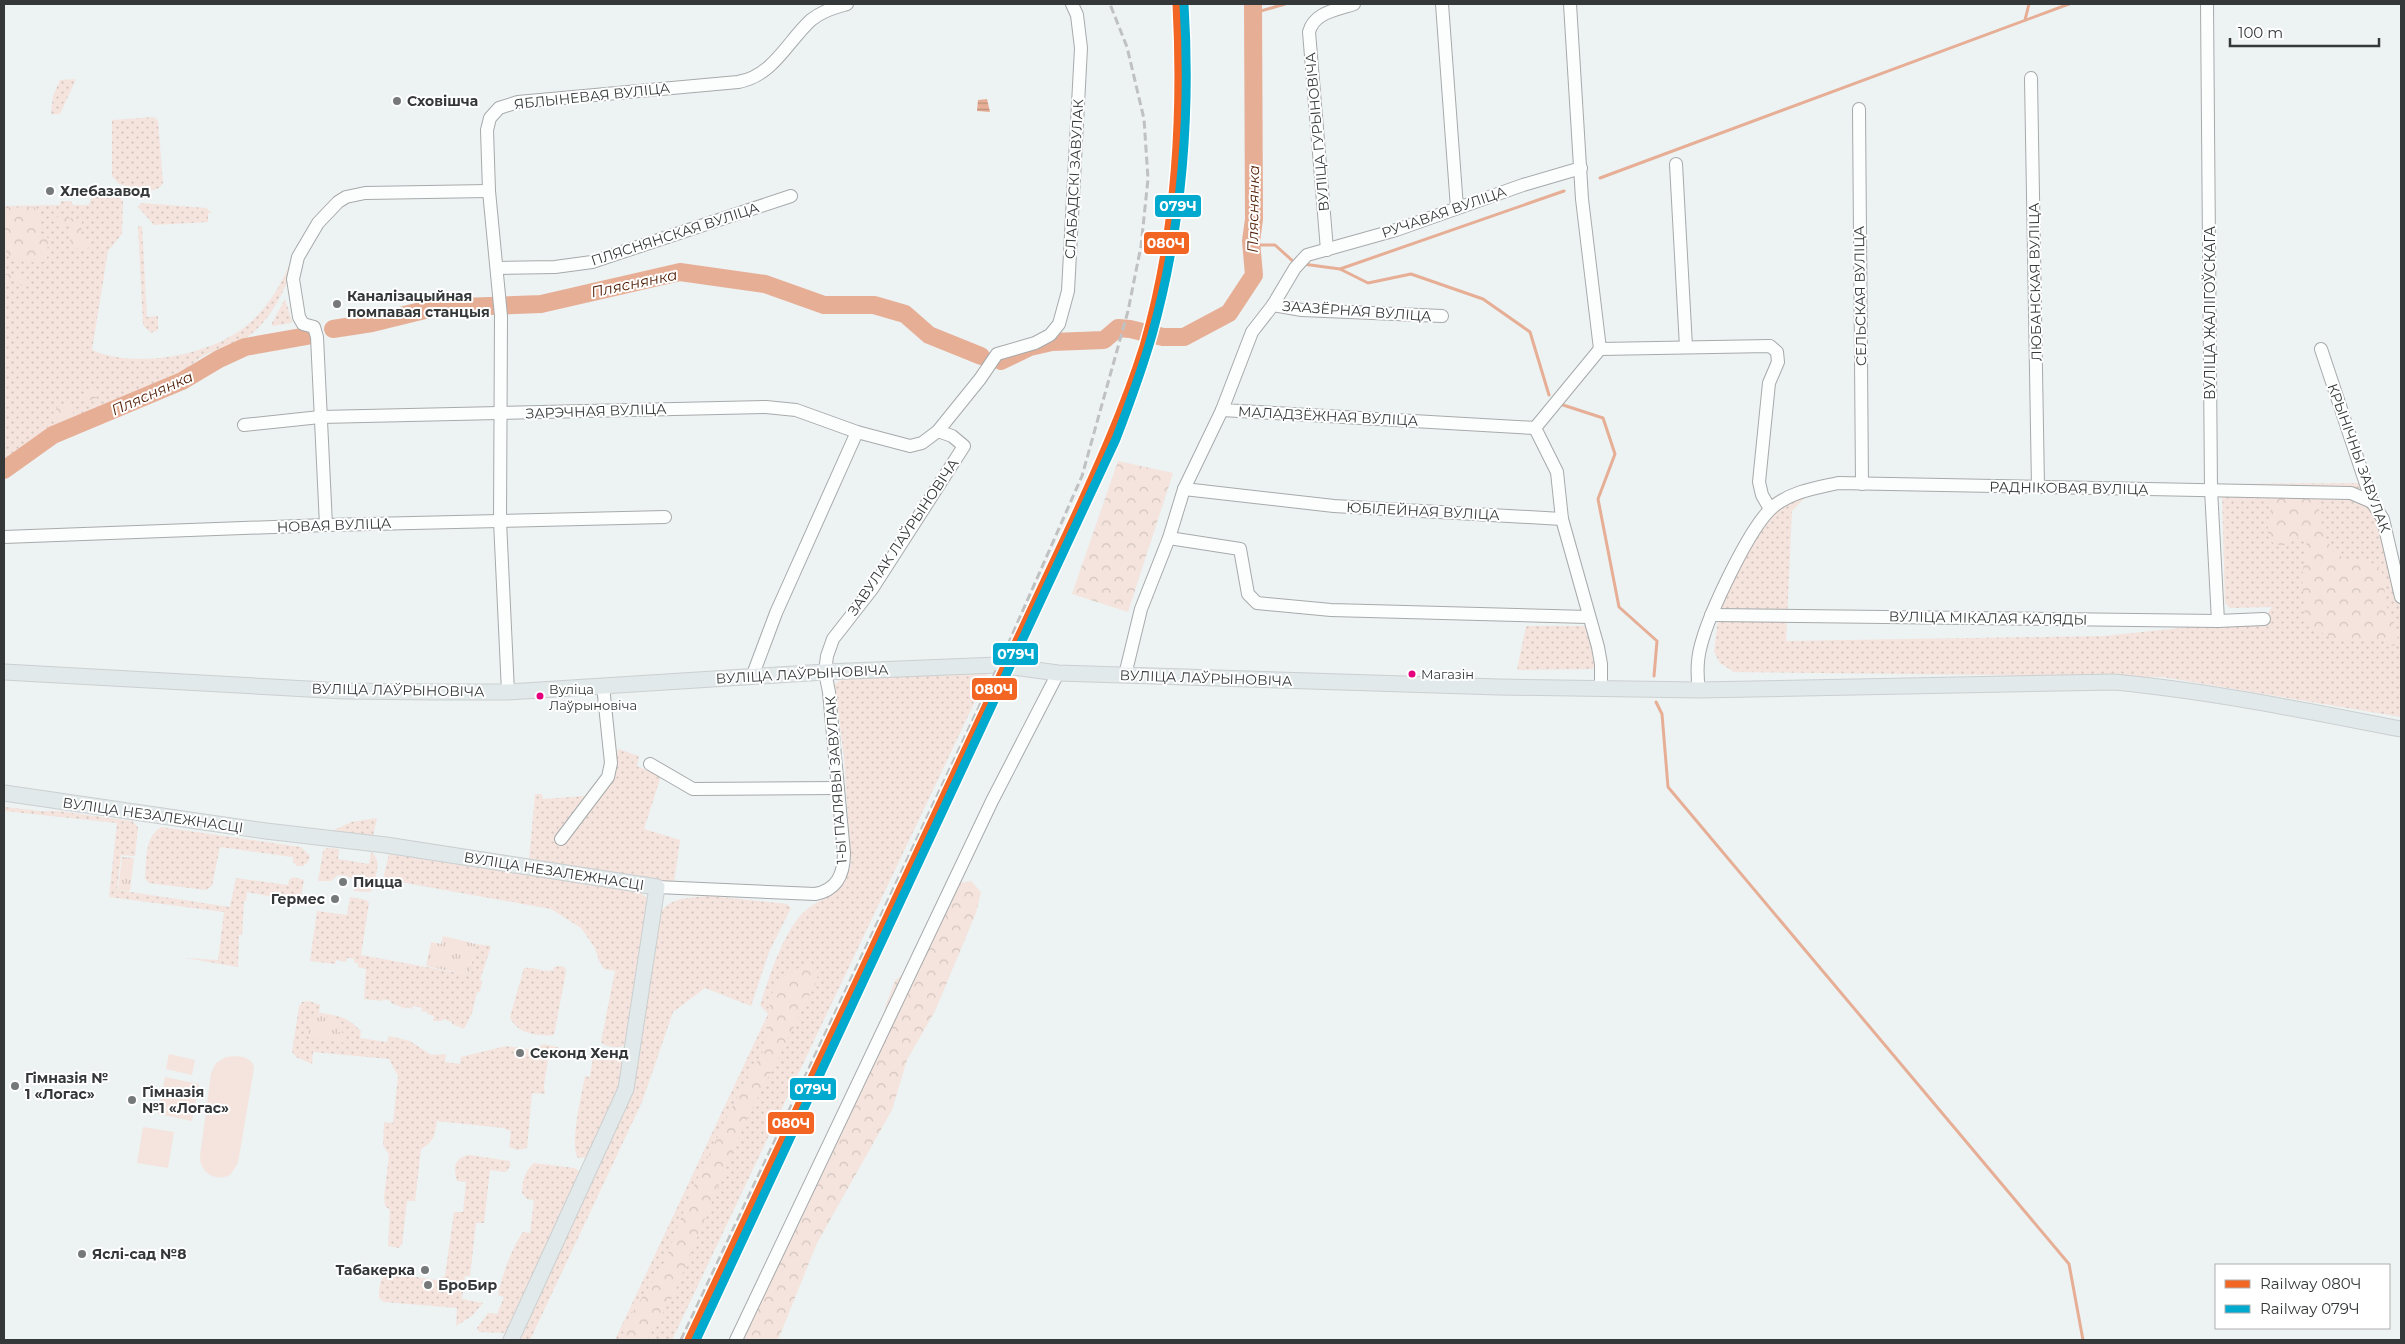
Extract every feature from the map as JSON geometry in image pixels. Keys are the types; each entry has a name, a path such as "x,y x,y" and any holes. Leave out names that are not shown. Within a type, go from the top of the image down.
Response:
{"main road":[{"name":"ВУЛІЦА ЛАЎРЫНОВІЧА","path":"4,672 344,691 508,692 825,672 998,665 1058,673 1410,685 1699,690 2114,682 2208,693 2401,729"},
{"name":"ВУЛІЦА НЕЗАЛЕЖНАСЦІ","path":"4,793 266,831 386,846 657,887 626,1089 511,1340"}],"street":[{"name":"ЯБЛЫНЕВАЯ ВУЛІЦА","path":"508,692 500,521 501,300 489,191 486,130 490,118 498,108 518,102 747,80 761,74 773,64 812,20 827,10 847,4"},
{"name":"СЛАБАДСКІ ЗАВУЛАК","path":"938,431 980,379 997,354 1035,343 1050,335 1058,324 1068,291 1081,48 1077,16 1072,4"},
{"name":"ВУЛІЦА ГУРЫНОВІЧА","path":"1327,250 1308,42 1311,24 1316,17 1354,4"},
{"path":"1442,4 1457,208"},
{"path":"1570,4 1582,199 1600,349 1535,428 1557,472 1562,519 1600,655 1601,688"},
{"name":"ВУЛІЦА ЖАЛІГОЎСКАГА","path":"2207,4 2211,489 2218,621"},
{"name":"ЛЮБАНСКАЯ ВУЛІЦА","path":"2031,78 2038,486"},
{"name":"СЕЛЬСКАЯ ВУЛІЦА","path":"1859,109 1862,484"},
{"path":"1676,164 1686,347"},
{"name":"РУЧАВАЯ ВУЛІЦА","path":"1307,255 1396,230 1523,185 1581,168"},
{"path":"326,525 317,337 314,327 303,324 298,317 293,279 298,257 304,245 332,207 346,197 365,193 489,191"},
{"name":"ПЛЯСНЯНСКАЯ ВУЛІЦА","path":"497,268 565,266 592,262 791,196"},
{"name":"МАЛАДЗЁЖНАЯ ВУЛІЦА","path":"1307,255 1295,268 1273,305 1252,332 1222,410 1535,428"},
{"name":"ЗААЗЁРНАЯ ВУЛІЦА","path":"1273,305 1302,310 1442,316"},
{"path":"1600,349 1765,345 1777,352 1778,362 1769,383 1759,482 1762,495 1770,509 1754,530 1711,615 1701,645 1697,675 1699,690"},
{"name":"КРЫНІЧНЫ ЗАВУЛАК","path":"2321,349 2372,502 2383,519 2401,597"},
{"name":"ЗАРЭЧНАЯ ВУЛІЦА","path":"244,425 320,417 781,407 796,410 858,432 910,446 922,443 938,431"},
{"path":"1125,675 1141,609 1169,538 1184,489 1222,410"},
{"name":"ЗАВУЛАК ЛАЎРЫНОВІЧА","path":"825,672 827,656 833,638 872,589 964,446 952,436 938,431"},
{"path":"752,677 776,613 858,432"},
{"name":"РАДНІКОВАЯ ВУЛІЦА","path":"1770,509 1786,498 1808,489 1838,483 2350,493 2372,502"},
{"name":"ЮБІЛЕЙНАЯ ВУЛІЦА","path":"1184,489 1334,506 1562,519"},
{"name":"НОВАЯ ВУЛІЦА","path":"4,538 326,525 665,517"},
{"path":"1169,538 1240,549 1248,594 1257,602 1331,610 1588,617"},
{"name":"ВУЛІЦА МІКАЛАЯ КАЛЯДЫ","path":"1711,615 2218,621 2264,619"},
{"name":"1-Ы ПАЛЯВЫ ЗАВУЛАК","path":"657,887 807,894 828,890 838,880 844,863 829,692 825,672"},
{"path":"736,1340 992,800 1058,673"},
{"path":"561,838 608,777 611,763 603,686"},
{"path":"650,764 693,788 838,788"}],"green space":[{"path":"76,79 60,114 51,114 53,96 60,80"},
{"path":"154,117 158,121 163,183 155,190 149,191 119,184 112,176 112,120"},
{"path":"96,196 120,198 123,201 122,234 108,251 92,350 111,356 132,359 177,356 220,342 239,331 261,312 277,289 294,254 298,257 271,312 256,330 247,337 237,343 205,355 165,384 165,388 53,435 4,469 4,206 60,205 61,201 71,201 73,205 89,205 91,199"},
{"path":"141,203 206,208 212,213 208,213 208,222 154,225 138,207"},
{"path":"34,207 39,214 39,232 48,238 47,259 44,263 15,261 7,255 6,248 4,247 4,208"},
{"path":"54,217 80,219 82,221 81,239 89,247 86,250 76,248 70,243 71,225 62,227 53,221"},
{"path":"138,226 142,226 147,317 158,316 158,330 151,333 143,325"},
{"path":"4,274 27,275 27,285 22,286 12,279 4,281"},
{"path":"285,299 292,321 291,323 272,326 272,323"},
{"path":"89,388 93,388 97,394 93,400 89,400 85,396 85,392"},
{"path":"64,404 70,407 73,413 70,419 64,422 58,419 55,413 58,407"},
{"path":"1118,461 1173,473 1128,612 1072,594"},
{"path":"2361,483 2373,491 2401,602 2401,717 2163,677 1734,672 1720,663 1714,652 1720,604 1769,512 1816,486 1792,511 1786,641 2105,636 2264,619 2272,607 2230,608 2225,603 2222,491 2228,484"},
{"path":"2315,486 2321,496 2319,512 2324,534 2333,552 2348,560 2364,560 2377,565 2384,576 2385,602 2397,631 2398,644 2392,646 2384,637 2348,642 2338,640 2311,628 2305,615 2302,577 2307,541 2305,535 2284,545 2273,543 2269,538 2268,532 2271,510 2270,497 2237,499 2228,496 2229,487"},
{"path":"1526,626 1585,626 1588,629 1593,669 1517,670"},
{"path":"988,674 672,1340 615,1340 768,1014 760,1005 782,945 802,914 837,890 843,884 847,875 851,863 844,758 835,685 838,681 849,678"},
{"path":"618,749 639,756 637,766 661,776 644,829 680,840 674,883 529,860 535,794 542,794 543,799 600,795 616,764"},
{"path":"4,807 59,811 132,821 138,827 135,856 121,855 117,890 230,907 236,878 288,885 289,880 293,877 304,880 300,902 247,892 246,901 244,901 242,935 239,935 238,967 185,958 218,960 224,912 109,897 117,823 4,811"},
{"path":"377,818 373,836 332,831 351,822"},
{"path":"161,827 301,847 310,856 308,862 303,866 297,866 293,862 293,857 220,847 212,886 206,890 149,883 145,878 147,850 152,837"},
{"path":"326,848 339,849 338,859 369,864 371,852 375,856 378,865 371,892 354,891 354,880 347,876 338,875 331,881 318,881 323,851"},
{"path":"389,854 640,892 648,899 648,903 627,1044 621,1047 614,1047 607,1046 601,1042 615,971 604,969 595,948 581,928 551,909 383,879"},
{"path":"122,857 134,858 130,891 118,890"},
{"path":"971,881 981,892 976,913 935,1011 907,1060 892,1110 817,1243 778,1340 742,1340 889,1032 885,1007 895,981 911,967 959,883"},
{"path":"711,896 787,904 791,908 769,952 751,1006 705,988 673,1012 642,1102 530,1340 517,1340 632,1089 661,912 677,900"},
{"path":"350,897 366,900 369,903 361,955 469,975 476,944 491,946 480,980 482,981 480,992 477,992 472,1013 464,1029 443,1019 442,1021 433,1021 434,1016 421,1011 422,1008 413,1006 412,1009 407,1007 406,1009 383,999 382,1001 364,999 366,969 358,967 358,963 354,963 354,959 347,958 346,962 336,960 335,964 310,961 317,911 347,915"},
{"path":"443,936 476,944 469,975 426,966 431,942 441,944"},
{"path":"808,963 818,979 742,1129 673,1296 647,1340 620,1340 632,1313 664,1264 690,1194 735,1101 766,1046 768,1013 773,990 787,974"},
{"path":"554,967 565,967 566,972 554,1035 528,1033 517,1027 510,1017 524,968 549,971 553,970"},
{"path":"309,1001 320,1005 319,1013 337,1016 351,1022 361,1031 360,1038 387,1042 389,1036 410,1041 431,1055 446,1054 445,1062 460,1064 461,1057 506,1046 533,1050 544,1044 557,1047 564,1052 564,1060 548,1059 544,1086 545,1094 532,1093 527,1148 518,1150 509,1147 511,1131 503,1128 437,1121 433,1138 429,1144 421,1149 415,1201 407,1201 402,1244 399,1248 388,1246 390,1210 385,1206 384,1197 389,1155 383,1145 384,1122 393,1123 398,1076 389,1059 313,1052 312,1064 296,1057 292,1052 299,1007 302,1002"},
{"path":"312,1014 340,1019 338,1032 347,1033 346,1043 308,1037"},
{"path":"169,1054 195,1060 192,1075 166,1069"},
{"path":"598,1054 611,1054 621,1058 623,1068 621,1080 612,1108 589,1157 578,1158 575,1131 581,1094 585,1076 590,1077 593,1058"},
{"path":"239,1056 247,1059 253,1064 254,1068 238,1163 230,1175 214,1177 203,1168 200,1157 211,1073 216,1063 226,1057"},
{"path":"165,1077 199,1084 192,1121 158,1114"},
{"path":"143,1127 174,1132 168,1168 137,1163"},
{"path":"469,1155 510,1161 510,1167 506,1172 490,1170 484,1223 476,1223 470,1276 465,1276 462,1299 483,1303 472,1316 456,1326 457,1308 384,1302 379,1298 379,1291 381,1281 387,1273 437,1280 445,1276 454,1212 463,1212 466,1182 457,1181 455,1167 460,1158"},
{"path":"534,1163 574,1168 578,1170 580,1178 507,1333 479,1332 477,1328 488,1313 497,1314 504,1297 498,1295 511,1254 523,1232 530,1233 534,1200 527,1199 522,1193 522,1189 526,1173"}],"shaded area":[{"path":"987,99 990,112 977,111 978,100"}],"waterway":[{"name":"Пляснянка","path":"1001,361 1030,347 1052,342 1104,340 1118,328 1163,337 1184,337 1229,313 1254,275 1251,241 1254,219 1253,4"},
{"path":"1254,13 1285,4"},
{"path":"2025,20 2029,4"},
{"path":"1600,178 2069,4"},
{"path":"1340,269 1564,191"},
{"path":"1251,241 1258,245 1275,245 1295,263"},
{"path":"1303,264 1340,269 1368,283 1411,274 1483,299 1530,332 1549,395"},
{"name":"Пляснянка","path":"333,329 372,323 433,308 541,304 680,272 765,284 824,305 874,305 905,314 929,335 981,356"},
{"name":"Пляснянка","path":"4,470 53,435 182,381 219,359 245,347 307,336"},
{"path":"1560,404 1603,418 1615,454 1598,499 1619,607 1657,641 1654,676"},
{"path":"1656,702 1662,714 1668,787 2069,1264 2083,1340"}],"railway":[{"path":"681,1340 1002,658 1082,476 1128,311 1141,246 1148,179 1144,119 1127,47 1110,4"}],"rail line":[{"name":"080Ч","path":"689,1340 1068,532 1128,393 1144,346 1155,304 1170,220 1178,133 1179,47 1177,4"},
{"name":"079Ч","path":"696,1340 1116,439 1152,335 1171,253 1182,171 1185,129 1186,46 1184,4"}],"place":[{"name":"Сховішча","path":"397,101"},
{"name":"Хлебазавод","path":"50,191"},
{"name":"Каналізацыйная помпавая станцыя","path":"337,304"},
{"name":"Магазін","path":"1412,674"},
{"name":"Вуліца Лаўрыновіча","path":"540,696"},
{"name":"Пицца","path":"343,882"},
{"name":"Гермес","path":"335,899"},
{"name":"Секонд Хенд","path":"520,1053"},
{"name":"Гімназія № 1 «Логас»","path":"15,1086"},
{"name":"Гімназія №1 «Логас»","path":"132,1100"},
{"name":"Яслі-сад №8","path":"82,1254"},
{"name":"Табакерка","path":"425,1270"},
{"name":"БроБир","path":"428,1285"}]}
